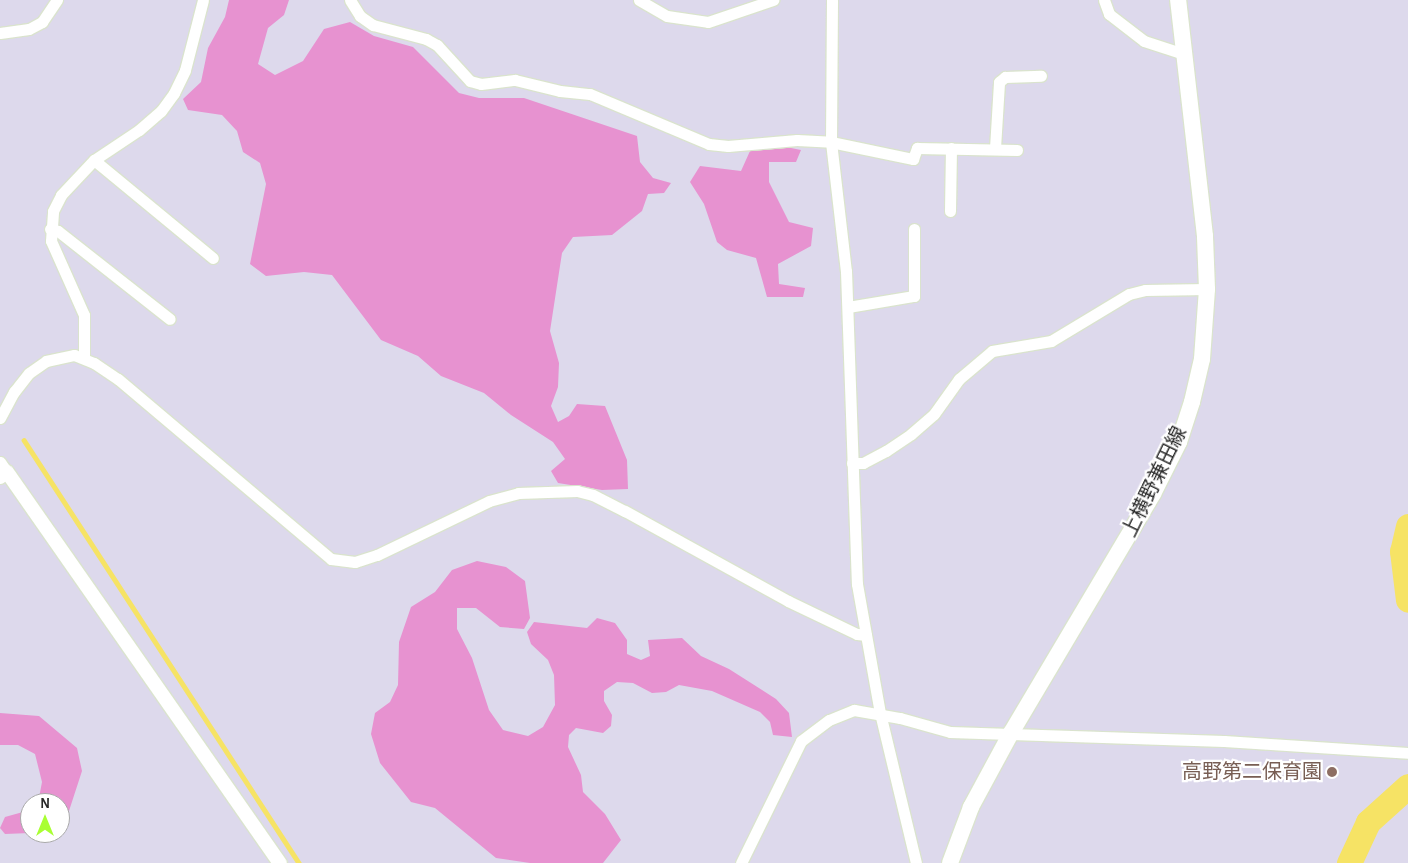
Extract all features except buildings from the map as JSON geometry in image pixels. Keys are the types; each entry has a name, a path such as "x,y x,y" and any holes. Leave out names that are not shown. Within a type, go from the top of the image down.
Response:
{"main road":[{"name":"上横野兼田線","path":"950,863 971,807 1011,733 1090,604 1179,442 1202,359 1207,288 1205,236 1178,0"}],"street":[{"path":"0,33 29,30 42,22 57,0"},
{"path":"84,358 84,315 51,241 50,229 53,211 61,195 94,160 139,130 161,111 174,93 185,70 202,0"},
{"path":"350,0 360,16 373,25 426,39 437,46 470,81 481,84 515,80 560,91 590,94 708,144 728,146 797,140 831,142 913,159 917,148 995,148 1018,150"},
{"path":"639,0 667,16 687,22 708,22 773,0"},
{"path":"832,0 831,142 848,308 857,584 880,713 916,863"},
{"path":"1104,0 1109,14 1144,41 1184,54"},
{"path":"995,148 999,82 1004,76 1041,76"},
{"path":"950,211 951,148"},
{"path":"94,160 213,258"},
{"path":"50,229 58,231 170,319"},
{"path":"848,308 914,296 914,229"},
{"path":"852,463 863,463 911,434 934,414 959,379 992,351 1051,341 1129,294 1145,290 1207,288"},
{"path":"0,418 14,392 30,373 46,361 62,356 84,358 118,380 181,431 331,559 355,562 377,555 489,500 518,493 577,491 593,495 625,511 788,601 857,634 866,635"},
{"path":"2,470 280,863"},
{"path":"741,863 801,741 829,720 854,710 880,713 950,732 1011,733 1408,753"}],"shaded area":[{"path":"229,0 289,0 284,15 268,28 258,64 275,75 303,61 324,29 350,22 374,36 413,47 459,93 479,98 524,98 637,136 640,162 653,178 671,183 664,193 648,194 642,211 612,235 573,237 562,253 550,331 559,363 558,387 551,406 558,422 569,416 577,404 605,406 627,460 628,489 602,490 558,483 551,471 565,459 553,442 511,415 484,393 441,376 418,356 381,340 332,275 304,272 266,276 250,264 266,184 260,163 243,152 237,131 222,115 188,110 183,99 201,82 208,48 225,17"},
{"path":"781,146 801,150 796,162 769,162 769,182 789,222 813,228 811,246 778,264 779,284 805,288 803,297 767,297 756,258 727,250 717,242 704,204 690,182 700,166 741,171 750,151"},
{"path":"477,561 506,567 525,581 530,618 524,629 500,627 476,608 457,608 457,629 472,658 489,710 503,730 528,736 543,727 555,705 554,675 548,660 531,644 527,632 534,622 587,628 597,618 615,623 627,640 627,654 641,660 650,656 648,640 682,638 701,656 729,669 776,699 789,713 792,737 773,735 770,722 760,712 712,691 679,685 666,692 652,693 633,683 617,682 604,691 604,701 612,715 611,726 603,733 576,728 569,735 568,747 581,775 583,792 605,814 621,840 603,863 530,863 496,858 435,808 411,802 380,763 371,734 375,713 390,702 398,685 399,642 411,607 435,592 452,570"},
{"path":"0,713 39,716 77,748 82,771 70,808 70,793 40,793 42,782 35,754 18,745 0,745"},
{"path":"20,813 20,833 5,834 0,828 5,817"}],"waterway":[{"path":"24,440 299,863"},
{"path":"1408,526 1402,551 1408,600"},
{"path":"1349,863 1368,822 1408,786"}],"place":[{"name":"高野第二保育園","path":"1332,772"}]}
